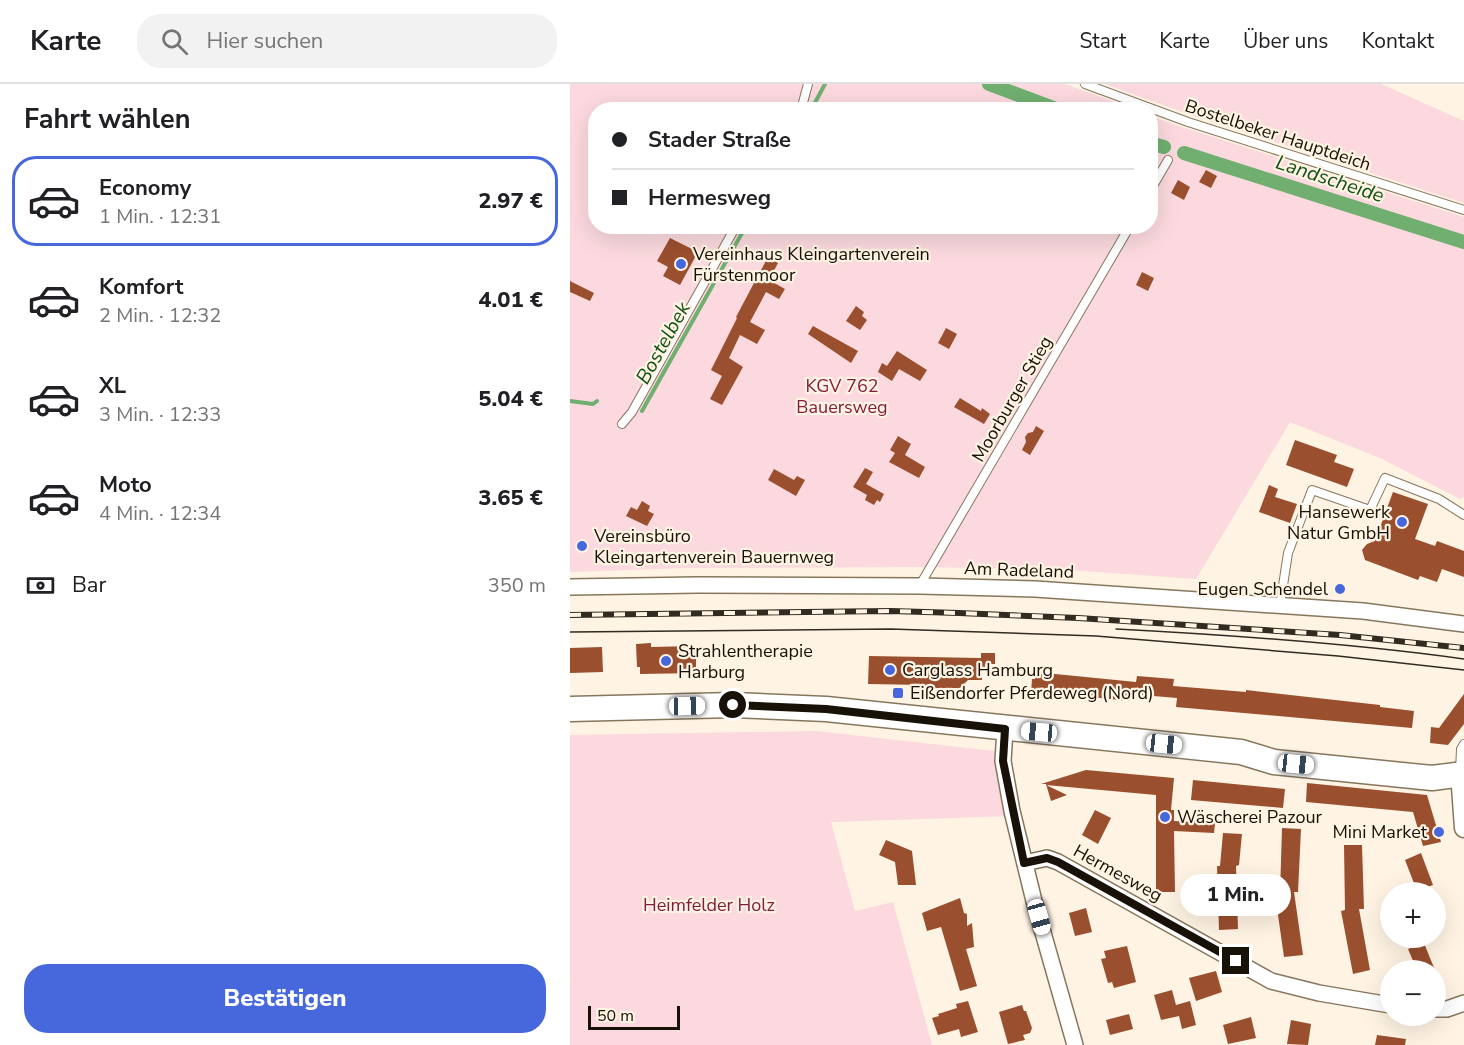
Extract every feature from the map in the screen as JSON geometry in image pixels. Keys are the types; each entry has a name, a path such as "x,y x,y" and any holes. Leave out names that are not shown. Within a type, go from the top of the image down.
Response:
{"main road":[{"path":"570,709 733,705 826,709 1241,752 1276,746 1434,762 1462,773"}],"street":[{"name":"Am Radeland","path":"570,587 698,585 1035,589 1363,610 1464,624"},
{"path":"1005,729 1003,761 1024,863 1076,1045"},
{"path":"1462,773 1464,828"},
{"name":"Hermesweg","path":"1024,863 1047,858 1058,862 1271,981 1319,993 1380,1003"},
{"path":"1446,1009 1464,1003"}],"lane":[{"path":"803,102 808,84"},
{"name":"Bostelbeker Hauptdeich","path":"1085,84 1134,102"},
{"name":"Bostelbeker Hauptdeich","path":"1158,111 1464,210"},
{"path":"1158,177 1168,160"},
{"path":"622,424 632,412 732,234"},
{"name":"Moorburger Stieg","path":"920,586 1125,234"},
{"path":"1280,605 1288,553 1312,490 1370,510 1385,478 1439,499 1464,515"},
{"path":"1462,773 1461,749 1464,744"}],"green space":[{"name":"KGV 762 Bauersweg","path":"570,84 1000,84 1053,102 588,102 588,234 1158,234 1158,118 1464,217 1464,237 1256,173 1253,179 1464,247 1464,497 1460,499 1380,458 1290,422 1196,579 1054,569 914,567 689,568 570,572"},
{"path":"1007,84 1065,84 1115,102 1058,102"},
{"path":"1105,84 1381,84 1464,121 1464,203 1191,115"},
{"name":"Heimfelder Holz","path":"816,731 1003,752 1014,816 831,822 855,911 893,902 932,1045 570,1045 570,735"}],"building":[{"path":"1206,170 1217,176 1211,188 1199,182"},
{"path":"1178,180 1190,187 1184,200 1171,193"},
{"name":"Vereinhaus Kleingartenverein Fürstenmoor","path":"670,238 698,252 680,285 663,276 668,267 657,261"},
{"path":"768,257 778,263 769,280 785,289 779,299 766,292 750,322 765,330 757,344 740,335 729,358 743,367 722,405 710,399 722,376 711,370 754,283 752,282"},
{"path":"1142,272 1154,278 1148,291 1136,285"},
{"path":"570,281 594,293 590,301 570,292"},
{"path":"856,306 864,312 862,316 867,320 860,330 846,321"},
{"path":"813,326 858,351 851,363 808,334"},
{"path":"946,328 957,334 949,349 938,343"},
{"path":"897,351 927,370 920,381 899,369 892,381 878,372 882,363 887,366"},
{"path":"960,398 990,414 984,424 954,407"},
{"path":"1036,426 1044,431 1030,455 1022,450 1026,442 1025,437 1028,433 1033,432"},
{"path":"898,436 911,444 905,455 925,467 919,478 889,462 895,453 890,450"},
{"path":"1295,440 1337,455 1334,462 1354,469 1347,487 1286,465"},
{"path":"865,468 873,472 866,484 884,494 880,502 877,500 874,505 865,500 867,495 853,487"},
{"path":"774,469 794,480 797,476 805,480 796,496 768,480"},
{"path":"1269,485 1278,489 1275,497 1297,504 1290,523 1259,512"},
{"name":"Hansewerk Natur GmbH","path":"1393,492 1428,504 1415,539 1435,546 1437,541 1464,551 1464,577 1442,569 1437,582 1420,576 1418,580 1365,560 1362,550 1367,544 1375,541"},
{"path":"642,501 650,506 648,511 654,514 647,526 626,516 631,507 637,510"},
{"name":"Strahlentherapie Harburg","path":"651,643 651,647 696,646 696,673 640,674 640,667 637,667 636,644"},
{"path":"602,647 603,672 570,673 570,648"},
{"path":"981,653 995,653 995,664 985,664 985,669 982,669 982,680 968,680 960,688 868,684 869,656 981,658"},
{"path":"1035,672 1136,682 1137,676 1174,679 1173,686 1246,692 1246,690 1380,705 1380,707 1414,711 1412,728 1176,707 1177,698 1130,694 1129,701 1052,693 1052,695 1031,694"},
{"path":"1464,694 1464,724 1448,745 1430,743 1431,727 1439,728"},
{"path":"1086,770 1174,778 1171,810 1174,810 1174,821 1215,823 1214,833 1174,831 1175,892 1156,892 1156,795 1041,784"},
{"path":"1193,780 1285,789 1283,808 1191,800"},
{"path":"1307,783 1427,795 1441,842 1423,846 1413,812 1306,802"},
{"path":"1046,785 1067,795 1051,801"},
{"path":"1095,810 1111,818 1098,844 1082,835"},
{"path":"1282,828 1301,829 1298,892 1294,892 1303,955 1284,957 1275,894 1280,894"},
{"path":"1223,833 1242,834 1239,865 1236,866 1238,929 1219,930 1217,866 1220,866"},
{"path":"886,840 912,851 916,885 898,885 895,862 879,855"},
{"path":"1344,845 1362,845 1364,909 1359,909 1370,970 1353,974 1341,911 1345,910"},
{"path":"1421,853 1432,882 1414,882 1405,860"},
{"path":"960,898 964,913 967,914 967,926 972,923 974,947 966,949 977,986 960,991 941,927 927,931 922,913"},
{"path":"1086,908 1092,932 1075,936 1069,913"},
{"path":"1127,946 1136,982 1114,988 1112,982 1108,983 1101,959 1106,958 1104,951"},
{"path":"1426,948 1431,960 1413,960 1408,949"},
{"path":"1216,971 1222,992 1196,1001 1189,978"},
{"path":"1172,990 1176,1005 1190,1001 1196,1025 1182,1029 1179,1016 1161,1020 1154,995"},
{"path":"968,1001 978,1032 961,1037 959,1029 938,1035 932,1018 957,1008 956,1004"},
{"path":"1022,1005 1032,1028 1030,1033 1023,1035 1025,1040 1008,1044 999,1012"},
{"path":"1129,1014 1133,1029 1110,1035 1106,1020"},
{"path":"1251,1017 1256,1038 1228,1044 1223,1025"},
{"path":"1291,1020 1311,1024 1308,1045 1287,1044"},
{"path":"1377,1035 1406,1039 1405,1045 1375,1045"}],"waterway":[{"name":"Bostelbek","path":"815,102 825,84"},
{"name":"Landscheide","path":"989,84 1037,102"},
{"name":"Landscheide","path":"1158,145 1164,147"},
{"name":"Landscheide","path":"1184,153 1464,242"},
{"name":"Bostelbek","path":"642,411 742,234"},
{"name":"Bostelbek","path":"570,401 593,404 597,401"}],"tram line":[{"path":"570,632 891,629 1096,636 1338,656 1464,670"},
{"path":"1116,629 1290,640 1464,659"}],"railway":[{"path":"570,615 891,611 959,613 1078,618 1340,635 1464,648"}],"place":[{"name":"Vereinhaus Kleingartenverein Fürstenmoor","path":"681,264"},
{"name":"Hansewerk Natur GmbH","path":"1402,522"},
{"name":"Vereinsbüro Kleingartenverein Bauernweg","path":"582,546"},
{"name":"Eugen Schendel","path":"1340,589"},
{"name":"Strahlentherapie Harburg","path":"666,661"},
{"name":"Carglass Hamburg","path":"890,670"},
{"name":"Eißendorfer Pferdeweg (Nord)","path":"898,693"},
{"name":"Wäscherei Pazour","path":"1165,817"},
{"name":"Mini Market","path":"1439,832"}],"route":[{"path":"733,705 826,709 1005,729 1003,761 1024,863 1047,858 1058,862 1236,961"}]}
